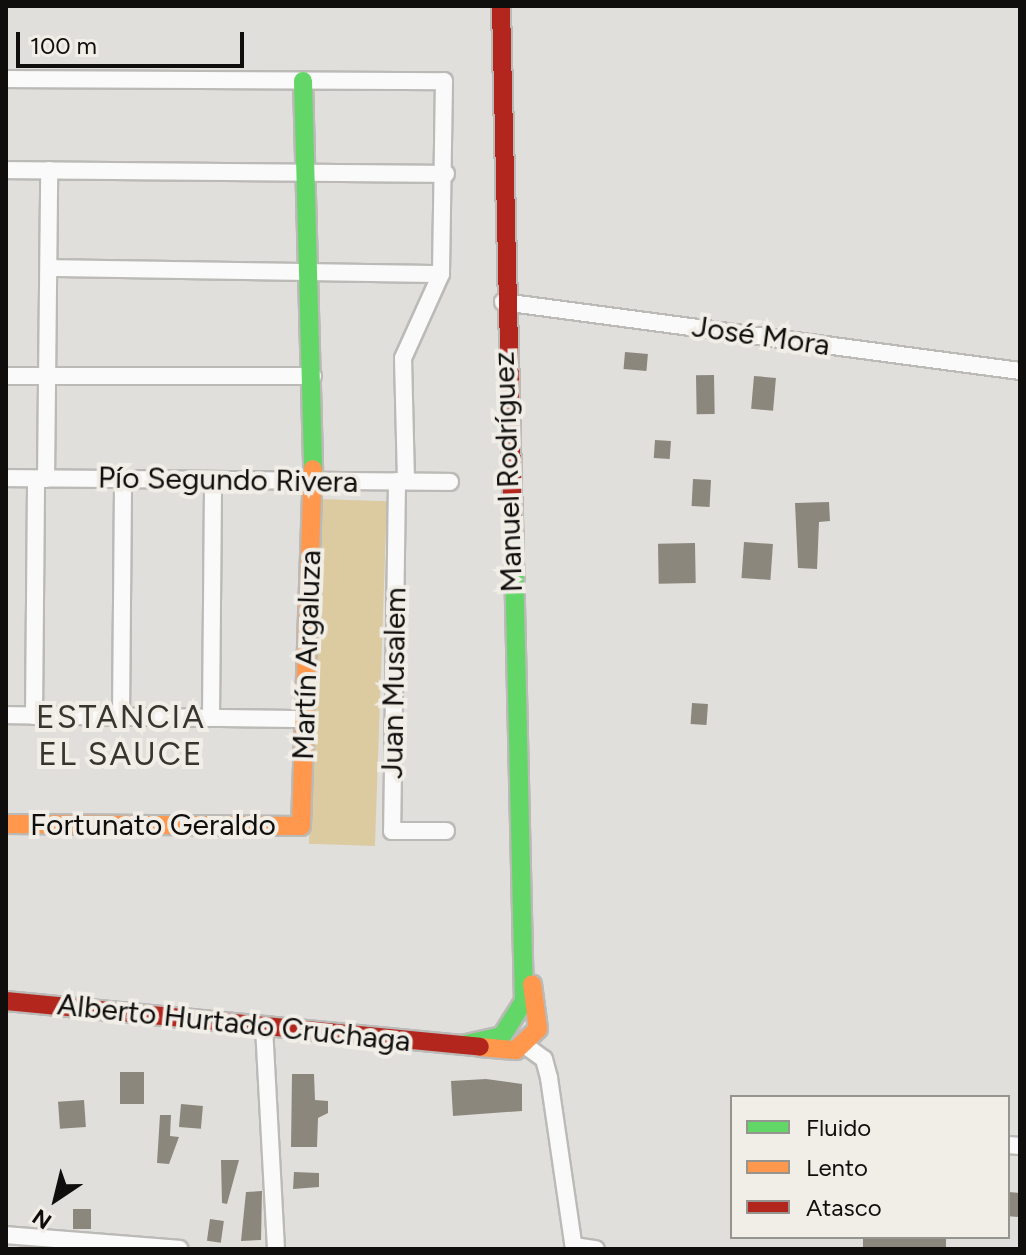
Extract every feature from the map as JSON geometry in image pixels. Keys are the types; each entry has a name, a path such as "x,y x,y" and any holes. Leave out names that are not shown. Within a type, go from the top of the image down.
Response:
{"street":[{"name":"Manuel Rodríguez","path":"462,1045 496,1039 519,1018 525,938 503,302 501,6"},
{"path":"6,79 444,81 446,174 441,274 403,358 401,481"},
{"name":"Martín Argaluza","path":"301,826 313,483 311,272 303,81"},
{"path":"6,170 446,174"},
{"path":"34,716 47,376 49,170"},
{"path":"49,268 441,274"},
{"name":"José Mora","path":"503,302 1020,371"},
{"path":"6,376 313,376"},
{"name":"Pío Segundo Rivera","path":"6,478 450,482"},
{"path":"121,717 123,479"},
{"path":"211,718 213,480"},
{"name":"Juan Musalem","path":"401,481 392,831 446,831"},
{"path":"6,715 306,719"},
{"name":"Fortunato Geraldo","path":"6,824 301,826"},
{"name":"Manuel Rodríguez","path":"525,938 538,1022 526,1046"},
{"name":"Alberto Hurtado Cruchaga","path":"6,1001 462,1045"},
{"path":"264,1027 276,1249"},
{"path":"462,1045 526,1046 544,1059 574,1248 596,1249"},
{"path":"6,1235 179,1249"}],"shaded area":[{"path":"321,499 387,501 375,846 309,844"}],"building":[{"path":"625,352 648,354 646,371 624,369"},
{"path":"696,375 714,375 715,414 697,414"},
{"path":"754,376 776,378 773,411 751,409"},
{"path":"655,440 671,441 670,459 654,458"},
{"path":"693,479 711,480 710,507 692,506"},
{"path":"829,502 830,521 819,522 817,569 798,568 795,503"},
{"path":"744,542 773,544 770,580 741,578"},
{"path":"695,543 696,583 659,584 658,544"},
{"path":"692,703 708,704 706,725 691,724"},
{"path":"120,1072 144,1072 144,1104 120,1104"},
{"path":"292,1074 314,1074 315,1100 328,1101 328,1113 318,1118 317,1147 291,1147"},
{"path":"486,1079 522,1084 522,1111 453,1116 451,1081"},
{"path":"84,1100 86,1127 60,1129 58,1102"},
{"path":"181,1104 203,1106 201,1129 179,1127"},
{"path":"160,1115 171,1115 170,1136 179,1137 169,1164 157,1163"},
{"path":"221,1160 239,1160 227,1204 222,1203"},
{"path":"294,1172 319,1173 319,1187 293,1189"},
{"path":"262,1191 261,1240 241,1241 246,1192"},
{"path":"1010,1192 1020,1193 1018,1217 1010,1216"},
{"path":"73,1209 91,1209 91,1229 73,1229"},
{"path":"210,1219 224,1221 221,1243 207,1241"},
{"path":"863,1239 946,1239 946,1249 863,1249"}],"traffic: fast":[{"path":"303,81 313,469"},
{"path":"462,1045 502,1036 524,1001 513,519"}],"traffic: slow":[{"path":"6,824 301,826 313,469"},
{"path":"480,1047 516,1050 538,1029 532,984"}],"traffic: jam":[{"path":"501,6 513,519"},
{"path":"6,1001 480,1047"}],"district":[{"name":"ESTANCIA EL SAUCE","path":"121,736"}]}
